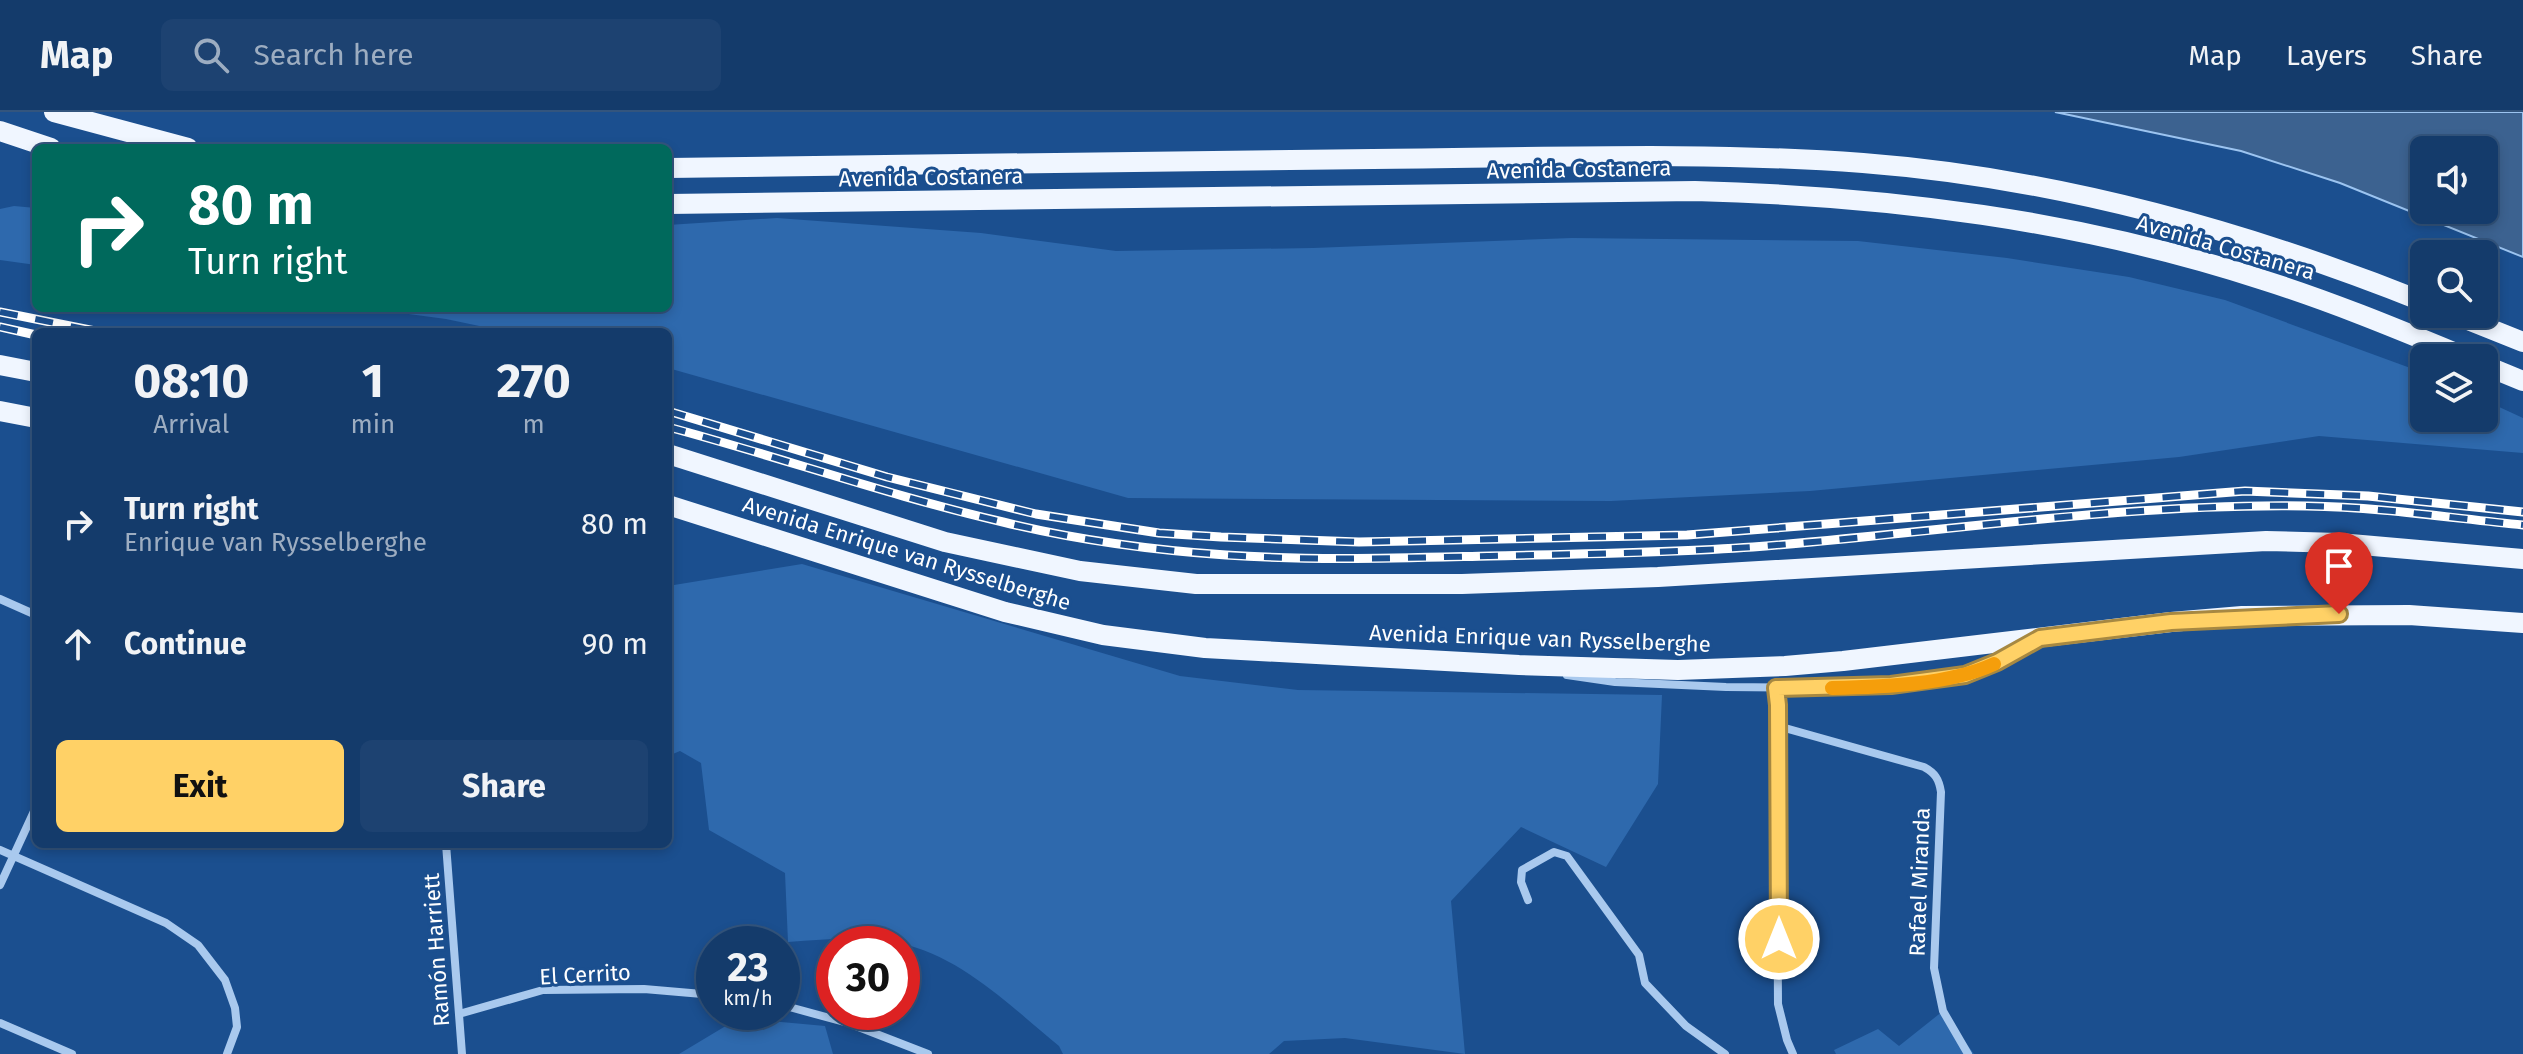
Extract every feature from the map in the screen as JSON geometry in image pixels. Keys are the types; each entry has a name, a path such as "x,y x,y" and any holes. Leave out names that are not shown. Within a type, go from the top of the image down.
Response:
{"main road":[{"path":"54,112 173,144"},
{"path":"0,131 39,144"},
{"name":"Avenida Costanera","path":"672,168 1693,156 1867,164 2036,186 2159,213 2271,246 2410,297"},
{"name":"Avenida Costanera","path":"672,204 1695,191 1861,199 1939,207 2039,224 2206,263 2329,302 2433,344"},
{"path":"2488,328 2523,342"},
{"path":"0,365 32,371"},
{"path":"2498,371 2523,381"},
{"path":"0,411 32,417"},
{"name":"Avenida Enrique van Rysselberghe","path":"672,455 945,542 1080,571 1196,584 1462,584 1630,578 2266,541 2339,543 2523,559"},
{"name":"Avenida Enrique van Rysselberghe","path":"672,506 1005,612 1103,635 1205,648 1636,670 1770,667 2242,616 2409,615 2523,623"}],"street":[{"path":"0,599 32,613"},
{"path":"1519,665 1615,682 1776,688 1891,685 1965,675 1997,662 2040,638"},
{"path":"1776,688 1778,1004 1793,1054"},
{"name":"Rafael Miranda","path":"1778,726 1924,767 1939,782 1934,968 1943,1011 1968,1054"},
{"path":"0,885 32,815"},
{"name":"Ramón Harriett","path":"446,848 462,1054"},
{"path":"0,850 166,923 198,945 225,980 235,1008 237,1027 227,1054"},
{"path":"1528,900 1521,882 1522,870 1554,852 1567,856 1639,955 1645,983 1686,1026 1725,1054"},
{"name":"El Cerrito","path":"459,1014 543,990 644,989 696,993"},
{"path":"800,1010 848,1023 928,1054"},
{"path":"0,1023 72,1054"}],"shaded area":[{"path":"2055,112 2523,112 2523,257 2498,247 2498,240 2481,240 2441,224 2498,224 2498,136 2410,136 2410,211 2340,183 2241,151"},
{"path":"14,206 32,208 32,264 0,260 0,209"},
{"path":"777,218 981,233 1116,251 1313,248 1572,238 1858,241 2007,258 2129,277 2225,300 2410,368 2410,432 2498,432 2498,406 2523,418 2523,453 2319,436 2179,457 1810,491 1611,501 1128,498 672,369 672,328 489,328 394,312 672,312 672,225"},
{"path":"802,564 1180,676 1298,690 1662,695 1658,784 1606,867 1521,827 1451,901 1465,1054 1345,1038 1284,1041 1269,1054 1063,1054 1059,1046 985,985 944,959 920,949 920,926 816,926 816,940 800,941 800,926 787,926 785,873 709,830 701,763 680,751 672,754 672,585"},
{"path":"1943,1011 1974,1054 1836,1054 1834,1050 1878,1029 1899,1046"},
{"path":"800,1024 826,1030 833,1054 679,1054 719,1030 800,1030"}],"railway":[{"path":"0,312 80,328"},
{"path":"0,327 32,334"},
{"path":"672,412 887,477 1036,514 1159,533 1221,537 1359,542 1687,535 2245,491 2368,496 2523,512"},
{"path":"672,428 961,512 1031,528 1142,547 1259,557 1391,558 1720,549 2099,514 2238,506 2361,508 2523,525"}],"slow traffic":[{"path":"1832,688 1891,685 1965,675 1994,664"}],"route":[{"path":"1779,939 1776,688 1891,685 1965,675 1983,669 2040,638 2242,616 2339,614"}]}
